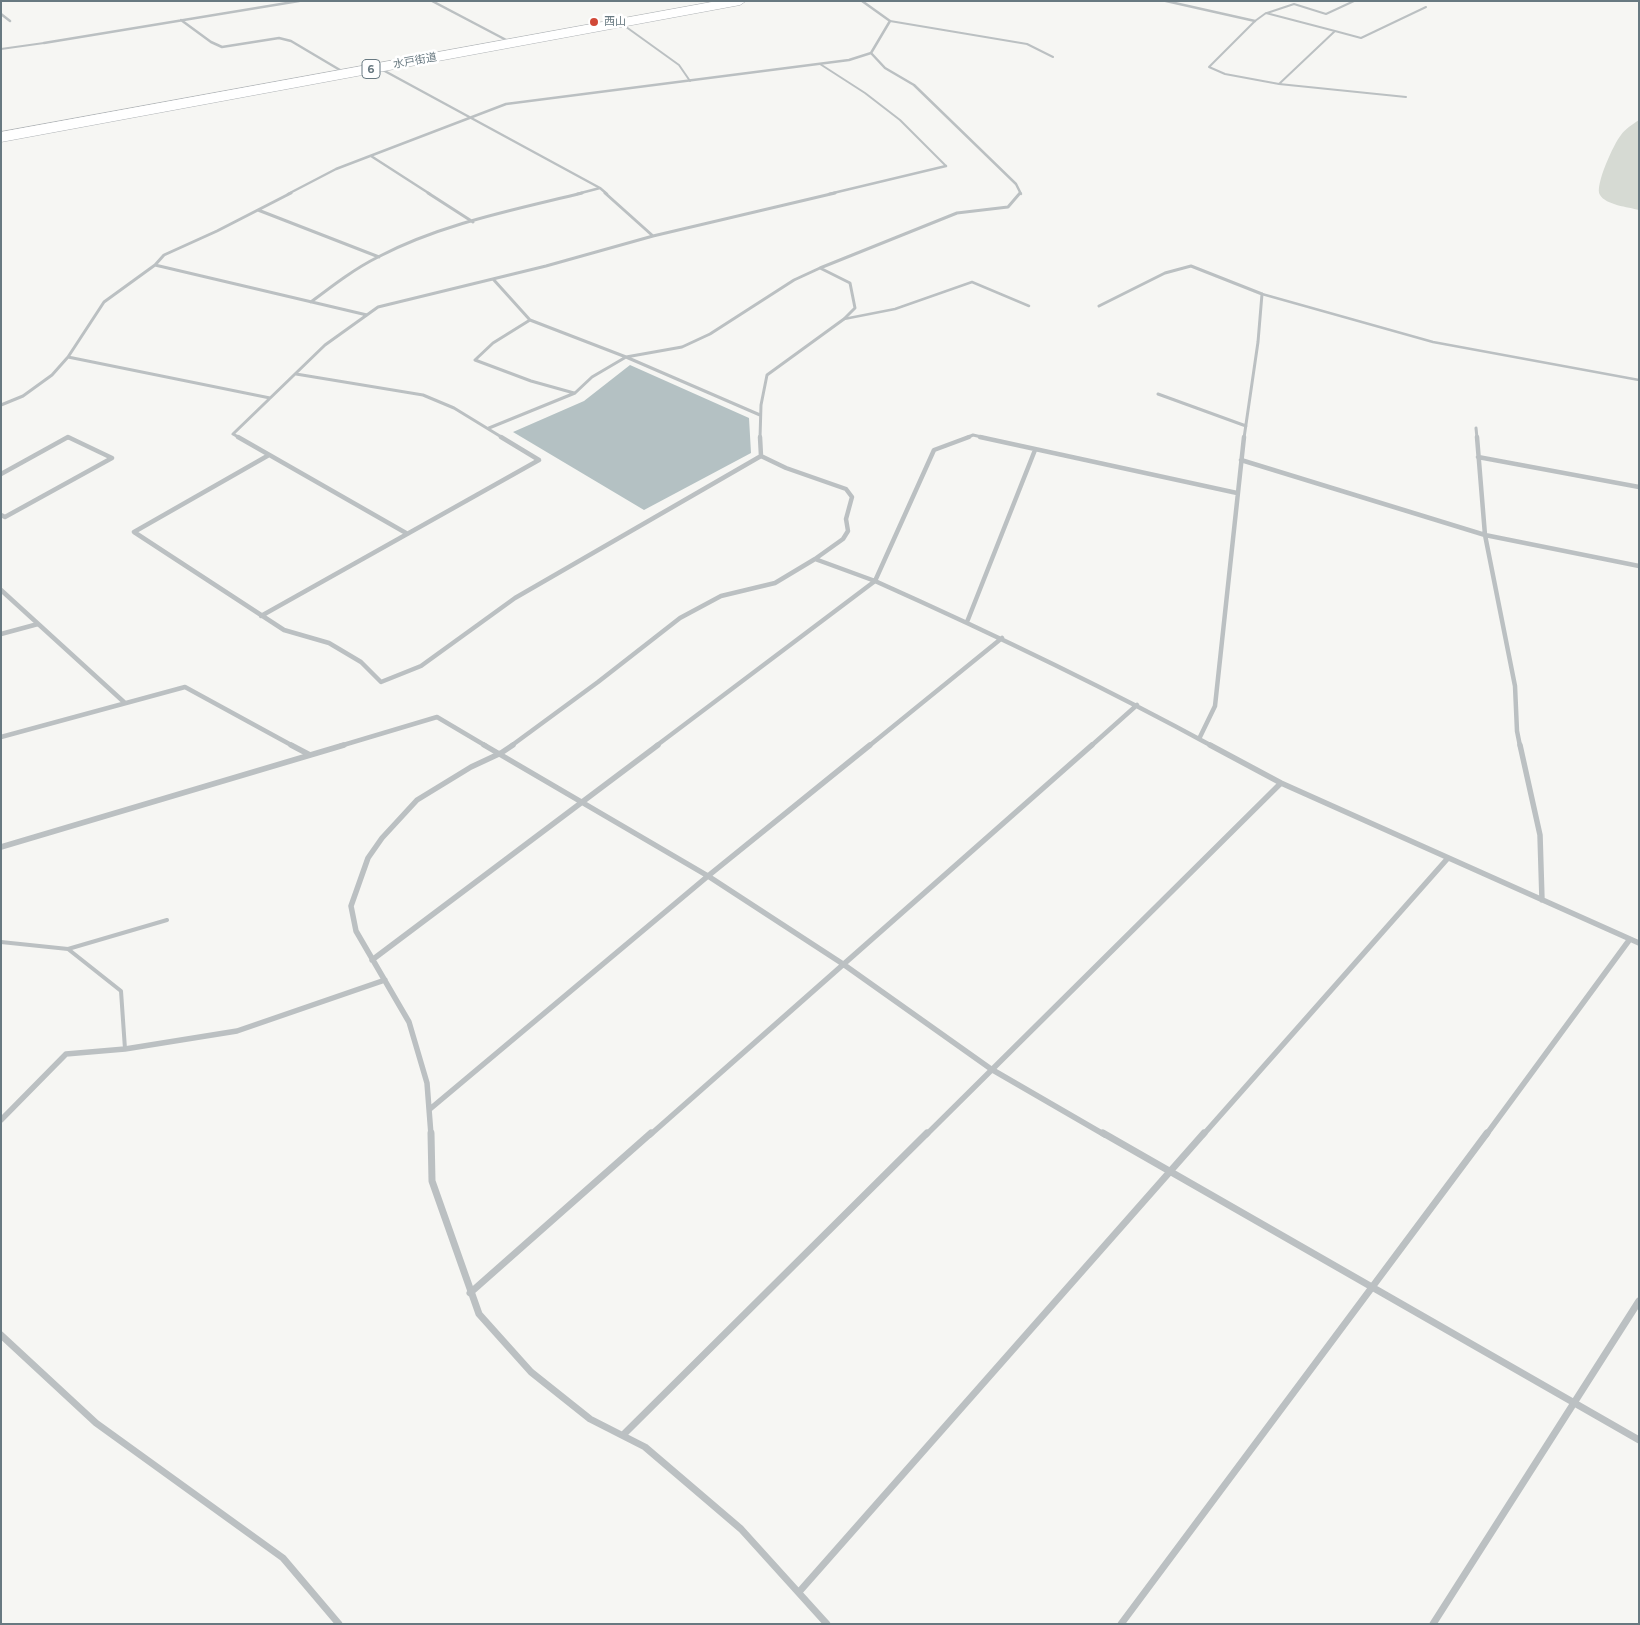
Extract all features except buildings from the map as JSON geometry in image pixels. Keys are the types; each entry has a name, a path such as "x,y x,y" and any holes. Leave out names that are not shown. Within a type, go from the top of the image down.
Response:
{"highway":[{"name":"水戸街道","path":"1,137 740,1"}],"street":[{"path":"44,42 299,1"},
{"path":"432,1 512,43"},
{"path":"1,405 23,396 52,375 68,358 104,302 155,265 164,255 217,231 320,177 506,104 849,60 871,53 890,21 862,1"},
{"path":"1166,1 1255,21"},
{"path":"1,14 10,21"},
{"path":"181,20 222,47 279,38 291,41 344,74"},
{"path":"488,428 575,393 592,377 626,357 682,347 710,334 794,280 820,268 957,214 1008,207 1021,194 1016,184 914,85 885,68 871,53"},
{"path":"378,67 600,188 627,210 653,236"},
{"path":"371,156 473,222"},
{"path":"406,533 233,434 325,345 367,315 386,304 493,279 653,236 946,166"},
{"path":"311,302 354,271 410,242 473,222 600,188"},
{"path":"258,210 379,257"},
{"path":"155,265 367,315"},
{"path":"1099,306 1165,273 1191,266 1262,294 1258,342 1240,460 1215,706 1199,739"},
{"path":"761,456 760,414 763,387 767,375 844,319 856,308 850,283 820,268"},
{"path":"493,279 530,320 626,357 760,414"},
{"path":"530,320 493,344 475,360 531,381 575,393"},
{"path":"68,358 270,398"},
{"path":"261,616 539,460 454,408 423,395 296,374"},
{"path":"1158,394 1246,426"},
{"path":"1476,428 1485,535 1516,686 1517,731 1540,836 1542,900"},
{"path":"372,960 875,581 934,450 973,435 1237,493"},
{"path":"1,474 68,437 112,458 5,517 1,515"},
{"path":"967,622 1036,450"},
{"path":"269,455 134,532 284,630 329,643 361,662 381,682 420,666 515,598 761,456"},
{"path":"761,456 786,468 846,489 852,497 846,519 848,531 843,538 816,559 775,583 721,596 680,618 501,754 471,767 417,800 382,838 368,858 351,906 356,931 409,1022 427,1083 430,1109 432,1182 479,1314 531,1372 590,1419 645,1447 741,1529 827,1624"},
{"path":"1478,458 1639,487"},
{"path":"1240,460 1485,535 1639,566"},
{"path":"816,559 875,581 1002,638 1137,705 1281,783 1639,943"},
{"path":"1,590 125,703"},
{"path":"1,634 38,624"},
{"path":"430,1109 708,876 1002,638"},
{"path":"1,737 185,687 310,755"},
{"path":"470,1293 1137,705"},
{"path":"1,847 438,717 708,876 843,964 991,1069 1372,1289 1639,1440"},
{"path":"623,1435 1281,783"},
{"path":"800,1592 1448,858"},
{"path":"1122,1624 1630,939"},
{"path":"1,1120 66,1054 125,1049 237,1031 385,980"},
{"path":"1433,1624 1639,1301"},
{"path":"1,1335 96,1423 283,1558 339,1624"}],"lane":[{"path":"1354,1 1326,14 1294,4 1266,13 1255,21 1210,66 1225,74 1279,84 1406,97"},
{"path":"1266,13 1361,38 1426,7"},
{"path":"890,21 1028,44 1054,57"},
{"path":"621,23 679,65 690,80"},
{"path":"1279,84 1335,31"},
{"path":"1,49 44,42"},
{"path":"820,64 865,93 900,120 946,166"},
{"path":"844,319 895,309 972,282 1028,306"},
{"path":"1262,294 1433,342 1639,380"},
{"path":"1,942 68,949 168,920"},
{"path":"68,949 121,991 125,1049"}],"shaded area":[{"path":"1639,120 1639,210 1607,201 1600,195 1599,190 1602,175 1618,140 1629,127"},
{"path":"630,365 749,418 751,453 644,510 513,432 584,401"}],"place":[{"name":"西山","path":"594,22"}]}
